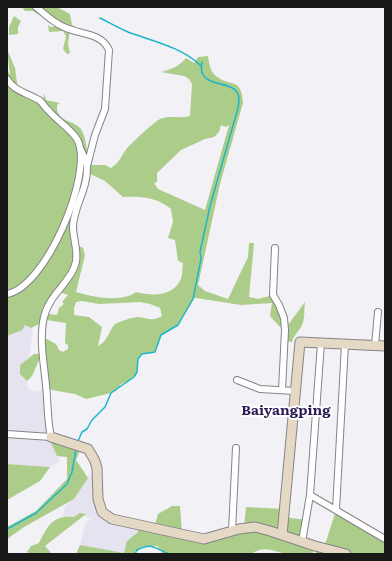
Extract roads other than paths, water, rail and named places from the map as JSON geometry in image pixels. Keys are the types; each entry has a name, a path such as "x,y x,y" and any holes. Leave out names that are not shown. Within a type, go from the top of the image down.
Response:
{"street":[{"path":"36,7 63,27 100,38 109,50 105,109 93,141 83,188 75,210 73,228 77,259 74,269 51,298 43,322 44,371 48,399 48,424 51,437"},
{"path":"7,79 14,89 25,93 43,104 78,140 87,167"},
{"path":"7,294 15,293 26,285 52,248 73,202 80,169 81,150"},
{"path":"275,248 273,295 284,318 285,330 282,390"},
{"path":"375,345 378,312"},
{"path":"282,535 300,342 385,346"},
{"path":"302,542 310,495 321,343"},
{"path":"336,510 345,344"},
{"path":"237,380 260,389 295,391"},
{"path":"7,434 51,437 88,449 95,461 98,500 102,512 112,519 204,540 232,531 255,527 346,554"},
{"path":"232,531 236,448"},
{"path":"310,495 385,539"}],"waterway":[{"path":"100,18 128,32 176,49 193,59 201,66"},
{"path":"78,441 82,432 87,429 92,420 105,407 111,393 134,377 137,372 138,359 142,354 155,352 161,335 178,325 193,299 201,259 200,252 210,206 239,100 238,94 233,88 208,80 204,76 201,70 202,62"},
{"path":"7,529 36,513 67,484 72,472 76,449"},
{"path":"135,554 137,550 147,546 154,547 170,554"}],"district":[{"name":"Baiyangping","path":"286,411"}]}
